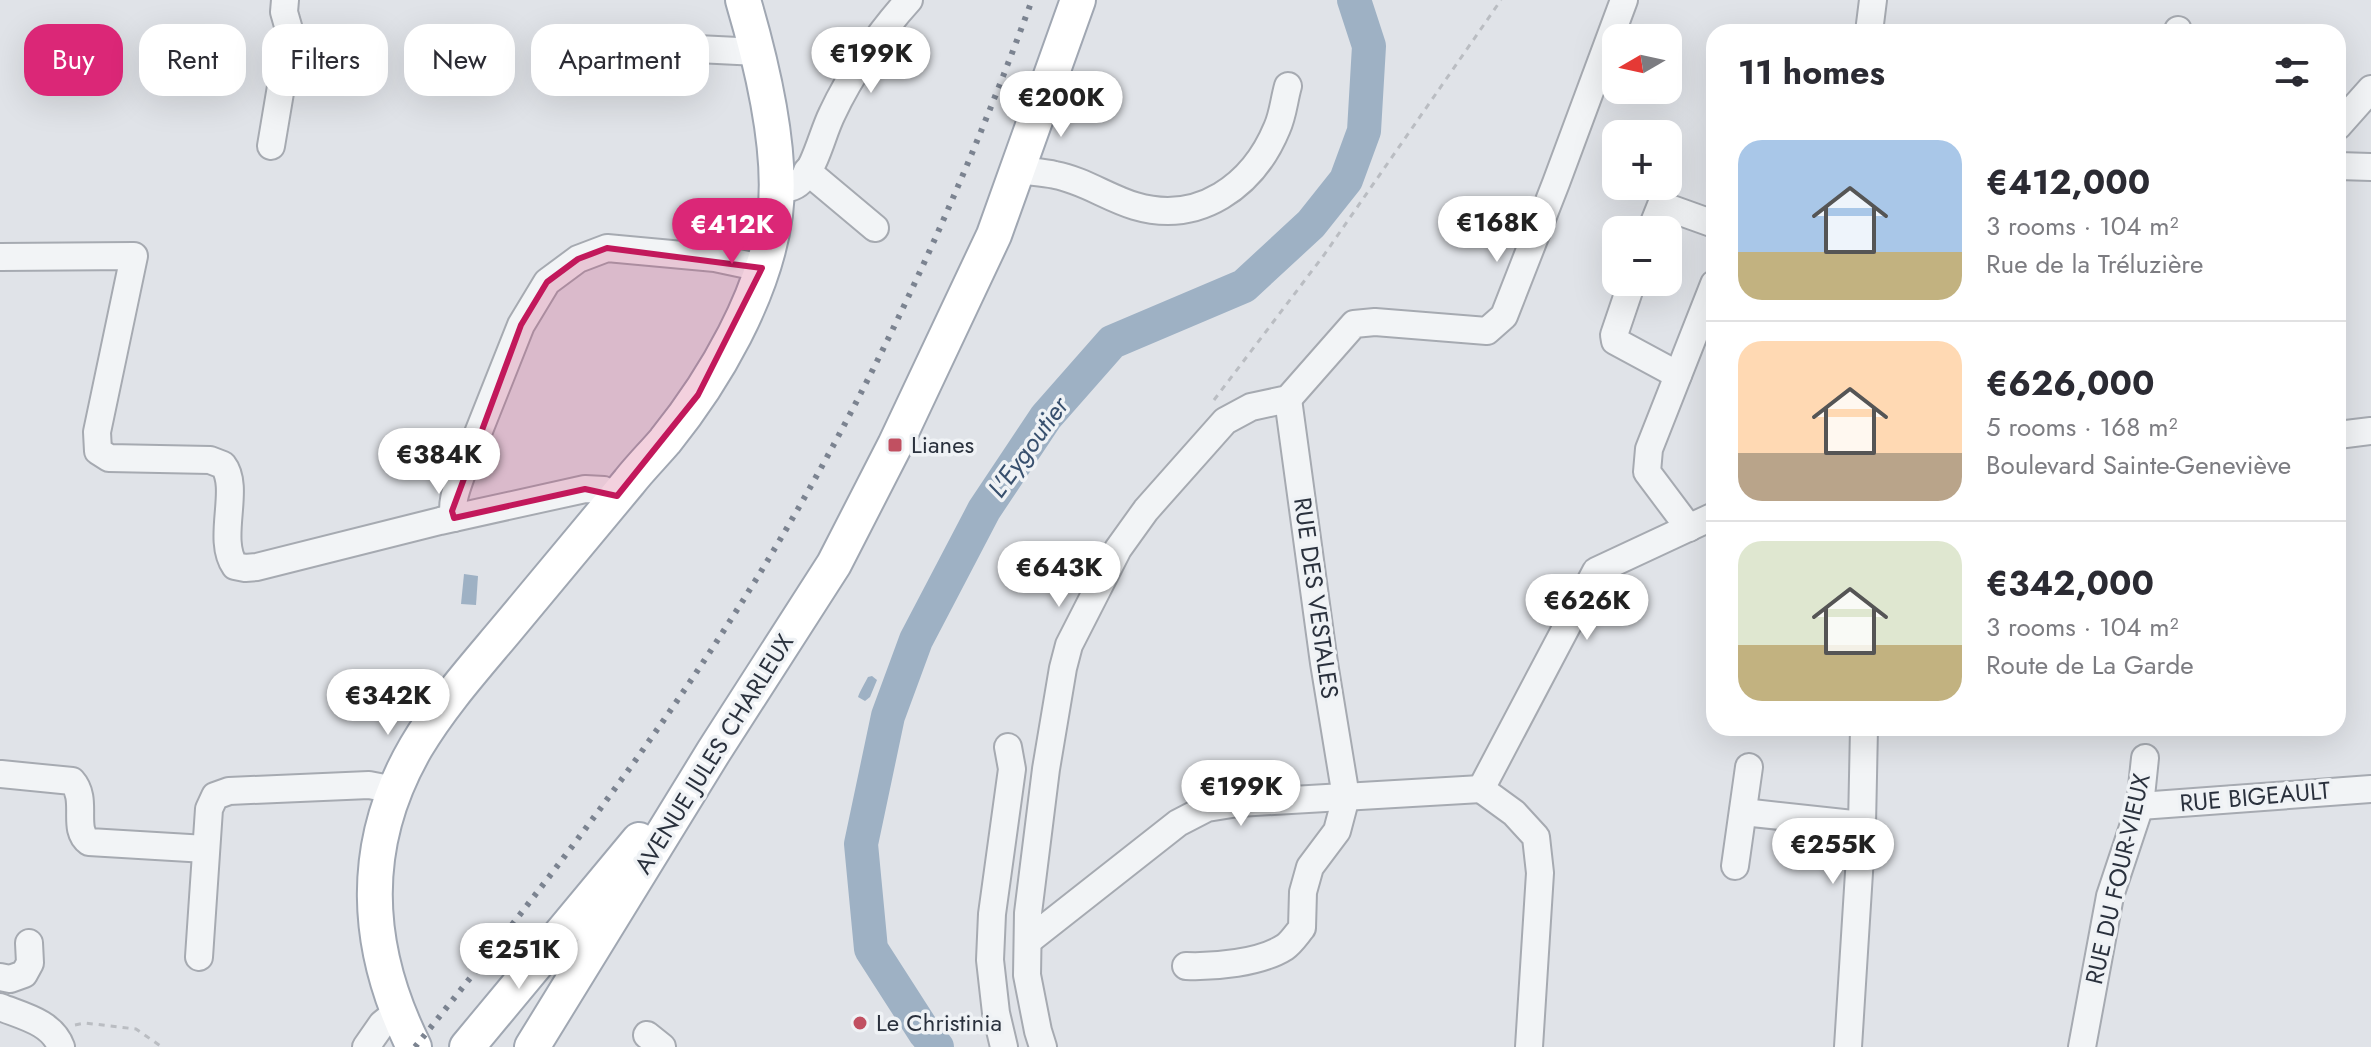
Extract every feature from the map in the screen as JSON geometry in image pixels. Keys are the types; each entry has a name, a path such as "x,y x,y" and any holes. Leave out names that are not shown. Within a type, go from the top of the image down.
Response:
{"main road":[{"path":"414,1047 382,963 374,898 375,864 381,832 395,790 416,748 453,693 665,441 698,395 731,340 762,268 775,215 777,190 758,52 743,0"},
{"name":"AVENUE JULES CHARLEUX","path":"532,1047 714,751 834,564 889,457 994,235 1078,0"},
{"path":"471,1041 714,751"},
{"path":"511,1047 531,1020 576,975"}],"street":[{"path":"271,146 290,33 284,12 285,0"},
{"path":"1043,1047 1027,975 1028,913 1046,769 1069,645 1118,549 1146,510 1225,421 1251,407 1288,399 1354,324 1375,322 1487,331 1504,316 1624,0"},
{"path":"1870,24 1873,0"},
{"path":"777,190 799,183 807,171 831,114 900,4"},
{"path":"709,50 758,52"},
{"path":"1023,158 1056,175 1135,206 1190,210 1226,192 1254,166 1279,124 1288,86"},
{"path":"2346,117 2371,89"},
{"path":"2346,166 2371,167"},
{"path":"807,171 875,228"},
{"path":"1657,216 1661,205 1706,221"},
{"path":"454,518 454,495 467,462 521,325 547,282 578,259 607,248 715,258 762,268"},
{"path":"0,257 134,256 97,432 98,451 109,458 210,460 223,465 229,478 228,548 235,566 245,568 268,564 585,489 604,490 615,499"},
{"path":"1627,296 1614,335 1615,341 1678,375"},
{"path":"1689,528 1647,472 1649,449 1706,304"},
{"name":"RUE DES VESTALES","path":"1288,399 1324,663 1346,797"},
{"path":"2346,434 2371,431"},
{"path":"1481,789 1596,571 1706,520"},
{"path":"1848,1047 1862,825 1864,736"},
{"path":"1004,1047 996,1013 990,960 992,914 1012,769 1008,747"},
{"name":"RUE DU FOUR-VIEUX","path":"2082,1047 2110,896 2140,806 2145,758"},
{"path":"1735,866 1749,767"},
{"path":"1,774 72,781 79,793 81,832 86,841 206,849"},
{"path":"199,957 206,849 211,804 215,796 223,792 369,785 395,790"},
{"name":"RUE BIGEAULT","path":"2140,806 2370,788"},
{"path":"1028,941 1178,823 1207,808 1238,803 1481,789 1514,813 1536,837 1540,873 1529,1047"},
{"path":"1186,966 1215,967 1257,958 1286,947 1302,928 1303,892 1310,867 1337,831 1346,797"},
{"path":"1743,812 1862,825"},
{"path":"0,977 10,979 24,974 30,963 29,943"},
{"path":"0,1007 48,1028 61,1047"},
{"path":"366,1047 382,1024 398,1011"}],"path":[{"path":"85,1023 136,1029 162,1047"}],"highlighted area":[{"path":"607,248 762,268 698,395 617,496 585,489 454,518 452,511 521,325 547,282 578,259"}],"water":[{"path":"464,574 478,576 476,605 461,604"},
{"path":"868,677 877,680 865,701 858,697"}],"waterway":[{"name":"L'Eygoutier","path":"937,1047 871,949 861,844 888,716 916,640 984,510 1046,417 1112,342 1244,286 1311,224 1346,180 1364,131 1369,46 1354,0"}],"railway":[{"path":"415,1047 626,774 705,660 785,530 827,458 903,308 971,156 1032,0"}],"place":[{"name":"Lianes","path":"895,445"},
{"name":"Le Christinia","path":"860,1023"}]}
